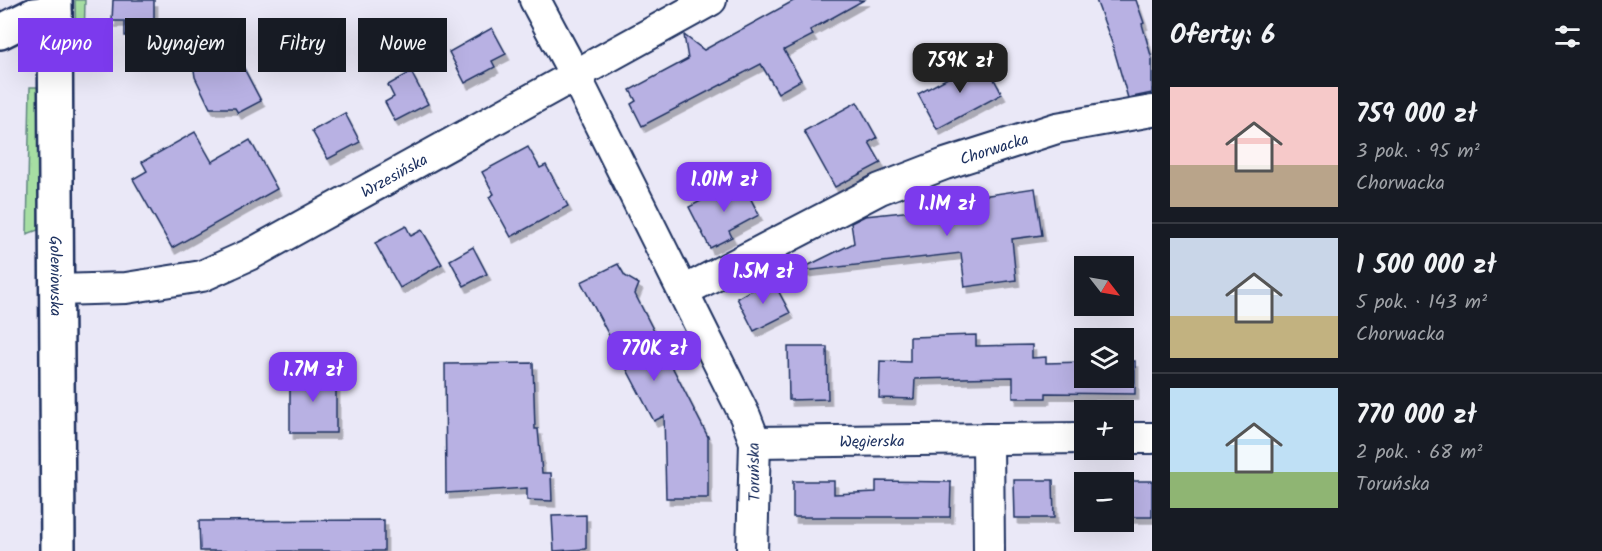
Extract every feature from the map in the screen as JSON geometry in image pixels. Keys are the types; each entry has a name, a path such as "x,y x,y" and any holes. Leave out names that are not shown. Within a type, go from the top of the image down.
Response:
{"street":[{"name":"Toruńska","path":"535,0 734,391 755,442 752,551"},
{"name":"Wrzesińska","path":"57,290 126,288 201,276 251,254 711,0"},
{"path":"0,32 55,7"},
{"name":"Goleniowska","path":"55,7 58,551"},
{"name":"Chorwacka","path":"684,291 871,194 923,172 1016,140 1058,129 1152,111"},
{"name":"Węgierska","path":"755,442 1074,438"},
{"path":"1134,438 1152,438"},
{"path":"988,440 989,551"}],"green space":[{"path":"75,0 85,0 85,18 75,18"},
{"path":"30,87 40,87 38,230 27,234"}],"building":[{"path":"113,0 154,0 154,18 125,18 125,21 113,21"},
{"path":"795,0 864,0 810,30 813,35 784,50 801,80 778,93 761,64 642,126 631,104 636,101 630,90 688,59 684,35 704,50"},
{"path":"1096,0 1136,0 1152,59 1152,93 1128,98 1112,43"},
{"path":"492,28 506,54 492,61 495,67 465,83 449,52"},
{"path":"983,59 1002,94 937,129 918,94"},
{"path":"194,72 246,72 261,101 238,113 235,108 210,108"},
{"path":"411,72 428,104 395,121 385,102 394,97 388,85"},
{"path":"857,102 877,138 869,142 881,163 835,187 804,131"},
{"path":"345,113 360,142 328,159 312,131"},
{"path":"195,132 212,162 250,140 277,189 172,248 133,179 147,171 142,162"},
{"path":"528,147 540,168 546,165 568,206 511,237 489,197 494,194 482,172"},
{"path":"741,180 759,215 729,231 732,237 710,248 689,207"},
{"path":"1035,188 1042,235 1012,239 1016,280 965,287 961,253 804,271 803,268 854,243 851,223 865,216 932,209 933,219 977,214 975,197"},
{"path":"406,226 411,236 422,230 442,264 400,288 375,243"},
{"path":"473,247 487,274 464,286 450,260"},
{"path":"618,264 625,276 639,284 635,294 708,437 708,498 666,498 664,416 654,421 581,282"},
{"path":"772,279 790,313 754,331 737,298"},
{"path":"976,335 976,346 1032,345 1032,358 1046,357 1046,363 1074,362 1074,388 1134,388 1135,361 1135,394 1046,393 1046,398 1013,398 1013,377 915,379 914,399 879,398 880,361 910,362 910,337"},
{"path":"788,347 827,347 828,399 789,400"},
{"path":"533,363 535,429 538,429 542,473 551,473 552,501 527,500 527,488 446,493 445,364"},
{"path":"336,373 336,433 290,433 290,374"},
{"path":"1014,480 1053,480 1054,518 1015,518"},
{"path":"793,481 834,481 834,494 876,492 876,481 951,482 950,517 793,517"},
{"path":"1134,481 1152,481 1152,517 1134,517"},
{"path":"586,515 586,549 554,551 552,516"},
{"path":"384,520 384,551 200,551 199,521"}]}
